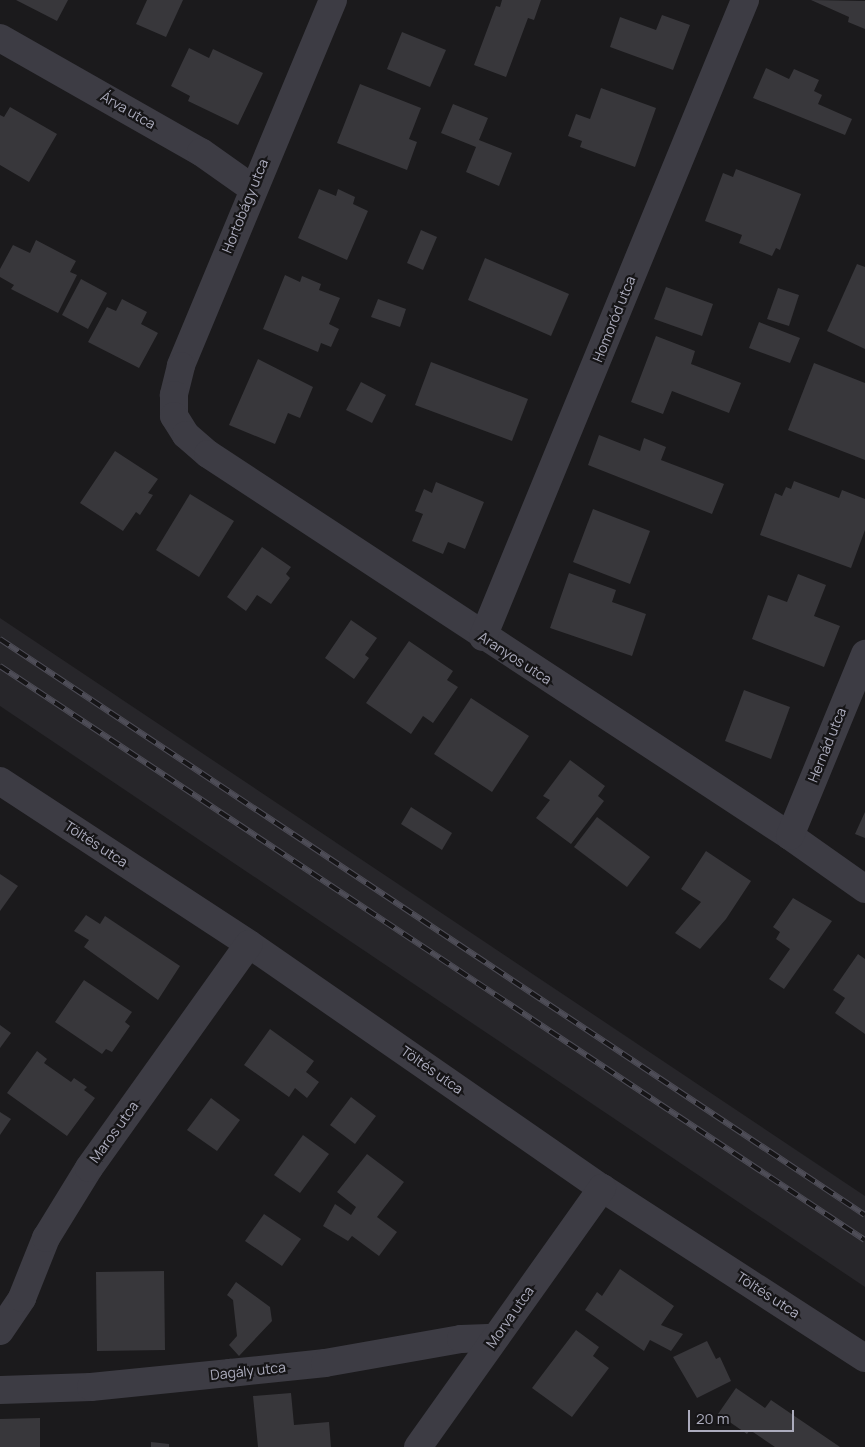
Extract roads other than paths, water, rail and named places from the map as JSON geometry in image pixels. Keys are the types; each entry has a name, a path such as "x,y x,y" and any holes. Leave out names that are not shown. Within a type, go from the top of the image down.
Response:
{"street":[{"name":"Hortobágy utca","path":"174,416 174,395 180,366 252,188 333,0"},
{"name":"Homoród utca","path":"483,637 746,0"},
{"name":"Árva utca","path":"0,38 201,152 252,188"},
{"name":"Aranyos utca","path":"174,416 186,435 208,454 483,637 790,836 865,889"},
{"name":"Hernád utca","path":"790,836 865,654"},
{"name":"Töltés utca","path":"0,781 249,944 602,1188 865,1358"},
{"name":"Maros utca","path":"0,1331 22,1298 46,1238 89,1168 249,944"},
{"name":"Morva utca","path":"418,1447 602,1188"},
{"name":"Dagály utca","path":"0,1390 92,1387 326,1363 453,1340 495,1338"}],"railway":[{"path":"0,639 865,1215"},
{"path":"0,666 865,1240"}]}
